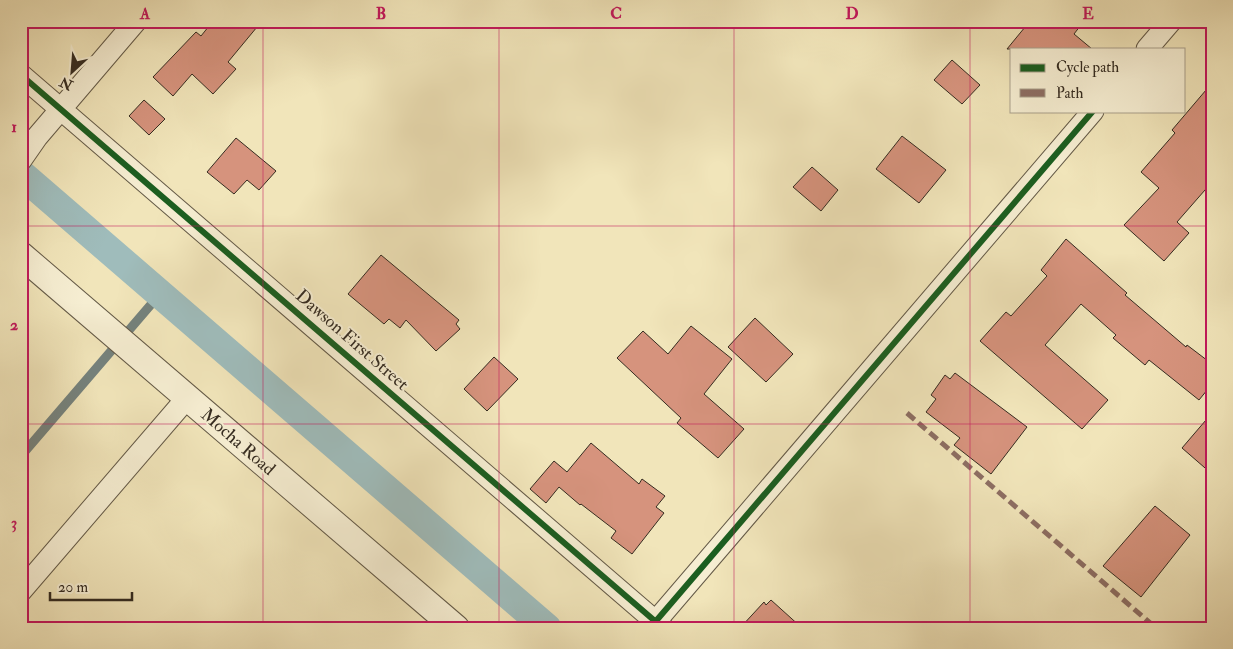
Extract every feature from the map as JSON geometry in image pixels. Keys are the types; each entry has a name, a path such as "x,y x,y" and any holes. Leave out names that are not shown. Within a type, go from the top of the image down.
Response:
{"street":[{"path":"21,160 37,137 136,21"},
{"path":"1148,48 1171,21"},
{"name":"Dawson First Street","path":"21,75 660,625"},
{"path":"660,625 1093,112"},
{"name":"Mocha Road","path":"21,255 456,628"},
{"path":"21,591 187,398"}],"building":[{"path":"213,21 262,21 228,62 236,69 213,94 192,74 173,96 153,77 196,32 201,36"},
{"path":"1030,21 1084,21 1074,34 1091,48 1010,48 1007,49"},
{"path":"952,60 980,85 962,104 934,80"},
{"path":"1212,83 1212,182 1177,222 1189,233 1164,261 1124,225 1159,188 1141,172 1175,133 1172,130"},
{"path":"144,100 165,119 149,135 129,116"},
{"path":"902,136 946,170 919,203 876,169"},
{"path":"236,138 276,171 259,190 247,180 234,194 207,172"},
{"path":"812,167 838,190 821,211 793,187"},
{"path":"1066,239 1127,293 1125,295 1186,347 1187,345 1212,364 1212,384 1199,400 1149,360 1145,365 1113,338 1116,335 1081,304 1045,345 1108,400 1082,429 980,341 1006,312 1011,316 1047,276 1041,270"},
{"path":"381,255 459,320 456,324 460,329 436,351 406,320 400,328 389,319 384,324 348,294"},
{"path":"755,318 793,354 766,382 728,347"},
{"path":"691,326 732,359 704,394 744,429 718,458 677,423 681,418 617,358 643,331 668,354"},
{"path":"494,357 518,379 487,411 464,389"},
{"path":"955,373 1027,427 991,474 954,445 960,438 926,412 936,399 931,395 945,375 950,379"},
{"path":"1212,413 1212,474 1182,448"},
{"path":"591,443 639,484 642,479 665,496 656,507 664,513 632,554 611,538 616,531 559,487 546,503 530,489 554,461 567,472"},
{"path":"1155,506 1190,535 1141,597 1103,566"},
{"path":"771,600 802,628 740,628 764,602 766,605"}],"waterway":[{"path":"21,174 547,628"},
{"path":"21,456 160,294"}],"marked path":[{"path":"907,413 1156,628"}],"cycle path":[{"path":"21,75 663,628"},
{"path":"656,621 1092,112"}]}
